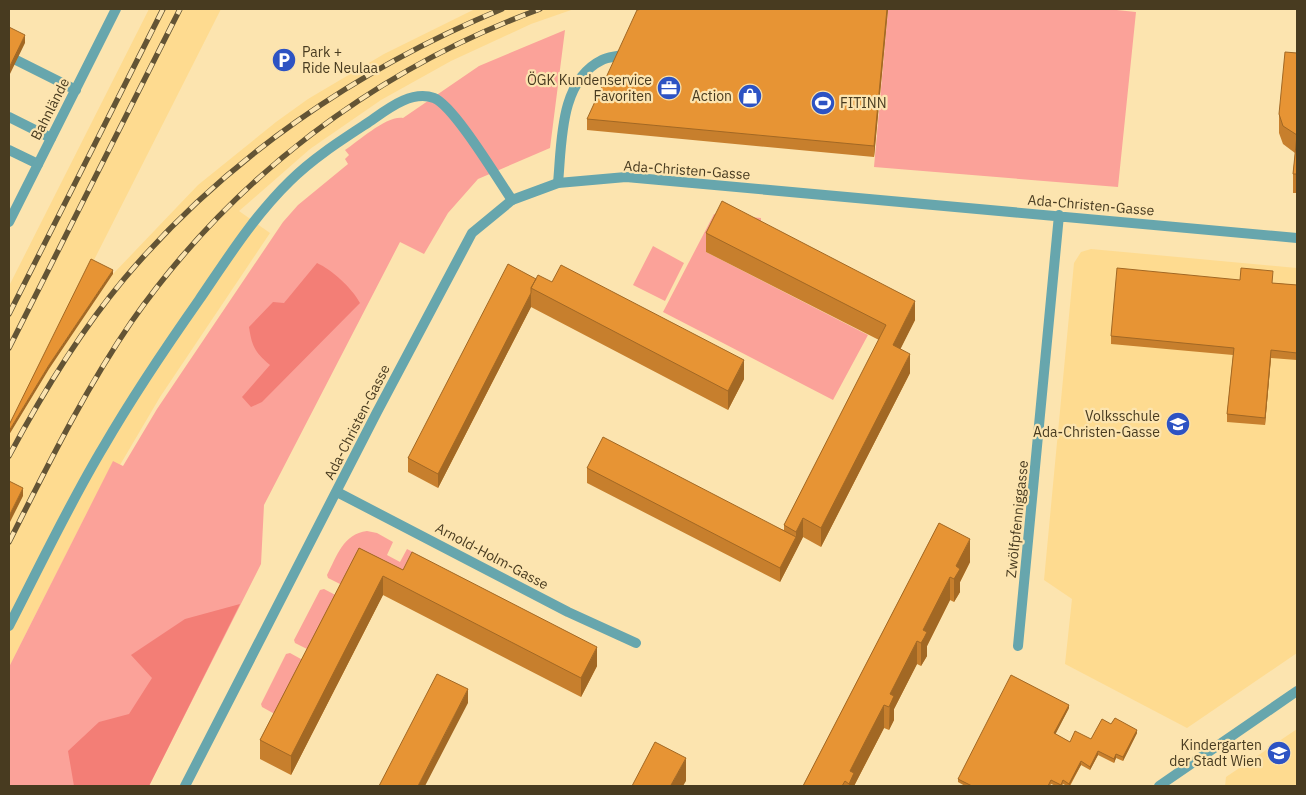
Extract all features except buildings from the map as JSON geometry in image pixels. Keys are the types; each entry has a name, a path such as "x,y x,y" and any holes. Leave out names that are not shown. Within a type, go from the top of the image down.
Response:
{"street":[{"name":"Bahnlände","path":"9,222 116,9"},
{"path":"558,183 564,123 570,96 583,75 602,60 621,55"},
{"path":"16,60 76,90"},
{"path":"9,626 76,494 129,405 227,259 272,199 292,179 342,140 381,114 410,98 427,97 441,102 459,123 512,200"},
{"path":"9,117 51,138"},
{"path":"9,150 38,164"},
{"name":"Ada-Christen-Gasse","path":"184,786 472,233 512,200 558,183 626,177 1297,238"},
{"name":"Zwölfpfenniggasse","path":"1018,646 1059,215"},
{"name":"Arnold-Holm-Gasse","path":"337,492 568,612 636,643"},
{"path":"1159,786 1297,691"}],"shaded area":[{"path":"149,9 221,9 9,428 9,286"},
{"path":"475,9 574,9 531,24 451,61 381,100 310,149 239,211 270,233 160,397 120,465 113,462 9,667 9,435 49,369 113,274 198,185 276,122 308,99 384,54"},
{"path":"888,9 1107,9 1136,12 1118,187 874,167"},
{"path":"565,30 550,148 478,179 448,213 424,254 400,242 264,505 261,564 149,786 9,786 9,667 113,461 123,466 157,409 283,222 298,205 348,164 345,159 349,155 345,150 381,124 396,118 403,118 479,66"},
{"path":"714,214 761,218 761,222 706,252 868,335 833,400 663,312"},
{"path":"653,246 684,263 665,301 633,285"},
{"name":"Volksschule Ada-Christen-Gasse","path":"1091,249 1297,268 1297,653 1187,728 1065,664 1072,599 1044,580 1074,263 1081,252"},
{"path":"317,263 341,280 360,303 262,402 251,407 242,397 270,365 255,349 249,327 273,302 284,303"},
{"path":"367,531 377,533 393,542 387,555 400,562 407,549 413,552 396,585 348,588 328,578 327,575 346,541 352,536"},
{"path":"324,589 343,599 315,653 295,643 294,640 320,590"},
{"path":"240,604 149,786 74,786 68,751 99,722 129,714 152,678 131,655 185,619"},
{"path":"290,653 310,664 282,718 262,707 261,704 286,654"},
{"name":"Kindergarten der Stadt Wien","path":"1297,729 1297,786 1225,786 1226,777"}],"railway":[{"path":"9,314 163,9"},
{"path":"9,348 180,9"},
{"path":"9,456 62,364 107,300 163,235 205,195 296,122 345,89 448,33 502,9"},
{"path":"9,542 67,430 114,348 172,269 215,220 262,175 312,134 365,96 421,63 479,34 540,9"}],"place":[{"name":"Park + Ride Neulaa","path":"284,60"},
{"name":"ÖGK Kundenservice Favoriten","path":"669,88"},
{"name":"Action","path":"750,96"},
{"name":"FITINN","path":"823,103"},
{"name":"Volksschule Ada-Christen-Gasse","path":"1178,424"},
{"name":"Kindergarten der Stadt Wien","path":"1279,753"}]}
